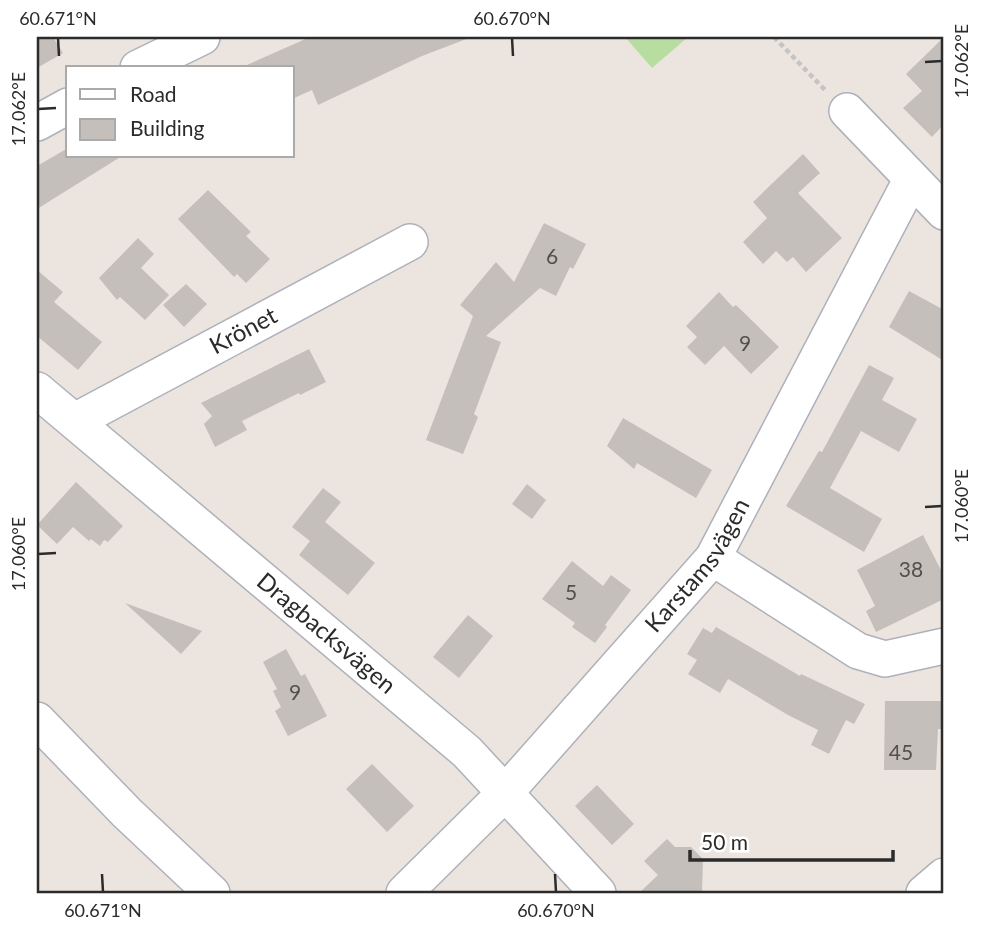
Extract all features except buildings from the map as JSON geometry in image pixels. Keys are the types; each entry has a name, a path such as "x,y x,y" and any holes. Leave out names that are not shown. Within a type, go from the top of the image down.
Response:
{"street":[{"path":"140,66 164,44 202,37"},
{"path":"37,123 66,107"},
{"path":"847,111 944,212"},
{"name":"Karstamsvägen","path":"404,893 505,793 713,558 911,180"},
{"name":"Krönet","path":"75,421 410,242"},
{"name":"Dragbacksvägen","path":"37,390 467,752 598,893"},
{"path":"713,558 858,651 885,659 944,646"},
{"path":"37,720 127,813 212,893"},
{"path":"924,893 944,876"}],"path":[{"path":"774,37 847,111"}],"green space":[{"path":"625,37 688,37 652,68"}]}
